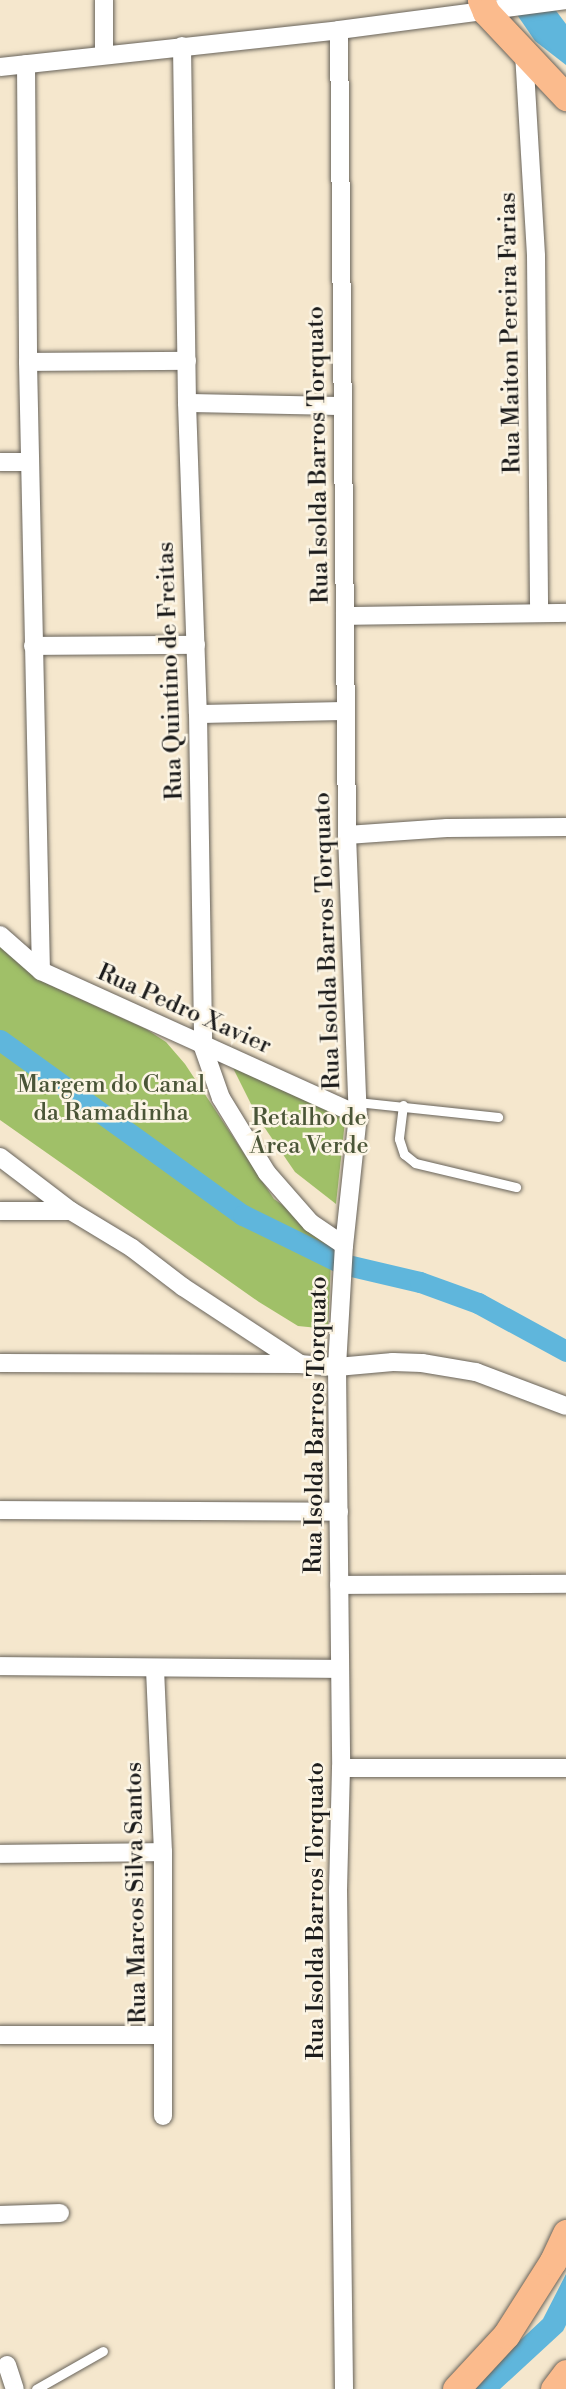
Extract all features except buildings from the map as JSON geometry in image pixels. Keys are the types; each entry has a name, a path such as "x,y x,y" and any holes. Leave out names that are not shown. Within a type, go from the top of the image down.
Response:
{"main road":[{"path":"491,7 524,53 566,97"},
{"path":"456,2389 506,2335 553,2261 566,2233"},
{"path":"554,2389 566,2373"}],"street":[{"path":"104,0 104,54"},
{"path":"0,67 339,30 491,7 566,0"},
{"name":"Rua Isolda Barros Torquato","path":"339,30 347,835 358,1108 344,1245 337,1367 341,1768 338,1889 344,2389"},
{"name":"Rua Quintino de Freitas","path":"182,46 186,361 198,714 203,1047 221,1098 267,1173 311,1223 344,1245"},
{"name":"Rua Maiton Pereira Farias","path":"524,53 536,256 539,613"},
{"path":"26,64 29,462 41,971"},
{"path":"28,362 186,361"},
{"path":"187,403 342,406"},
{"path":"0,462 29,462"},
{"path":"345,616 566,613"},
{"path":"33,646 196,645"},
{"path":"198,714 346,711"},
{"path":"347,835 447,828 566,828"},
{"name":"Rua Pedro Xavier","path":"0,935 41,971 203,1047 358,1108"},
{"path":"0,1157 71,1211 132,1248 183,1287 300,1364"},
{"path":"0,1211 71,1211"},
{"path":"0,1363 300,1364 337,1367 393,1362 458,1367 566,1406"},
{"path":"0,1510 339,1512"},
{"path":"339,1585 566,1584"},
{"path":"0,1666 155,1670 340,1670"},
{"name":"Rua Marcos Silva Santos","path":"155,1670 163,1852 163,2116"},
{"path":"341,1768 566,1768"},
{"path":"0,1854 163,1852"},
{"path":"0,2036 162,2035"},
{"path":"0,2215 60,2213"},
{"path":"7,2365 15,2389"}],"lane":[{"path":"358,1108 403,1106 498,1117"},
{"path":"403,1106 399,1139 404,1154 415,1163 516,1187"},
{"path":"36,2389 103,2351"}],"green space":[{"name":"Margem do Canal da Ramadinha","path":"0,946 39,980 146,1029 166,1042 185,1064 274,1199 332,1240 328,1329 298,1326 259,1302 0,1120"},
{"name":"Retalho de Área Verde","path":"229,1060 346,1112 336,1204 295,1172 258,1118"}],"water":[{"path":"507,0 548,0 566,24 566,65 535,41"},
{"path":"566,2274 566,2325 563,2331 500,2389 468,2389 543,2319"}],"waterway":[{"path":"0,1040 243,1215 343,1264 420,1282 478,1303 566,1351"}]}
